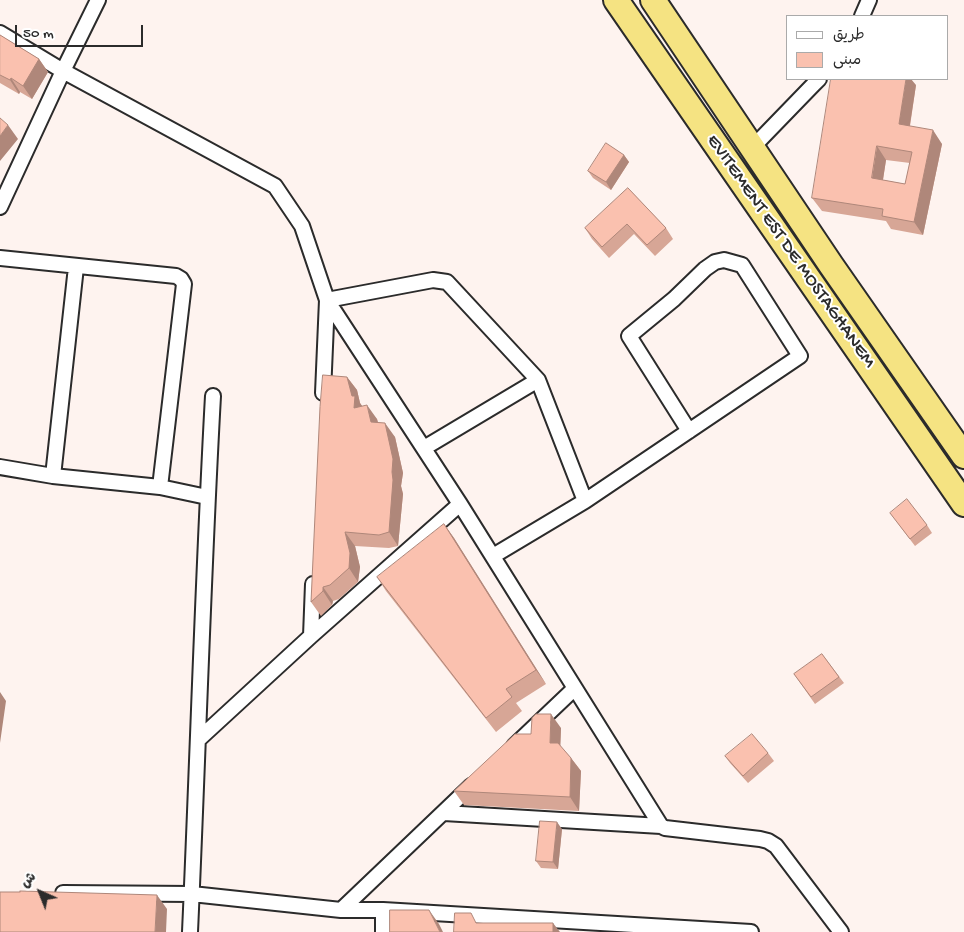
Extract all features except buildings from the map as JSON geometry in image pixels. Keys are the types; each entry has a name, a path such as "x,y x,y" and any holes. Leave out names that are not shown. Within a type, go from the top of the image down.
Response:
{"highway":[{"name":"EVITEMENT EST DE MOSTAGHANEM","path":"616,0 964,504"},
{"name":"EVITEMENT EST DE MOSTAGHANEM","path":"653,0 830,264 964,456"}],"street":[{"path":"0,207 98,0"},
{"path":"862,15 869,0"},
{"path":"0,32 63,71 275,186 302,226 327,300 460,504 661,826"},
{"path":"752,148 818,80"},
{"path":"0,258 176,276 181,279 184,284 160,487"},
{"path":"493,556 585,501 689,431 800,356 742,265 724,260 715,262 705,269 674,299 630,336 689,431"},
{"path":"53,476 76,266"},
{"path":"327,300 433,280 447,282 538,380 585,501"},
{"path":"322,408 327,300"},
{"path":"424,448 538,380"},
{"path":"190,932 207,497 213,396"},
{"path":"0,467 53,476 160,487 207,497"},
{"path":"199,740 310,636 460,504"},
{"path":"310,636 314,567"},
{"path":"506,754 575,688"},
{"path":"341,910 478,780"},
{"path":"444,813 661,826 768,841 776,846 841,932"},
{"path":"48,892 192,894 341,910 383,910 586,927 752,932"},
{"path":"383,910 383,932"}]}
